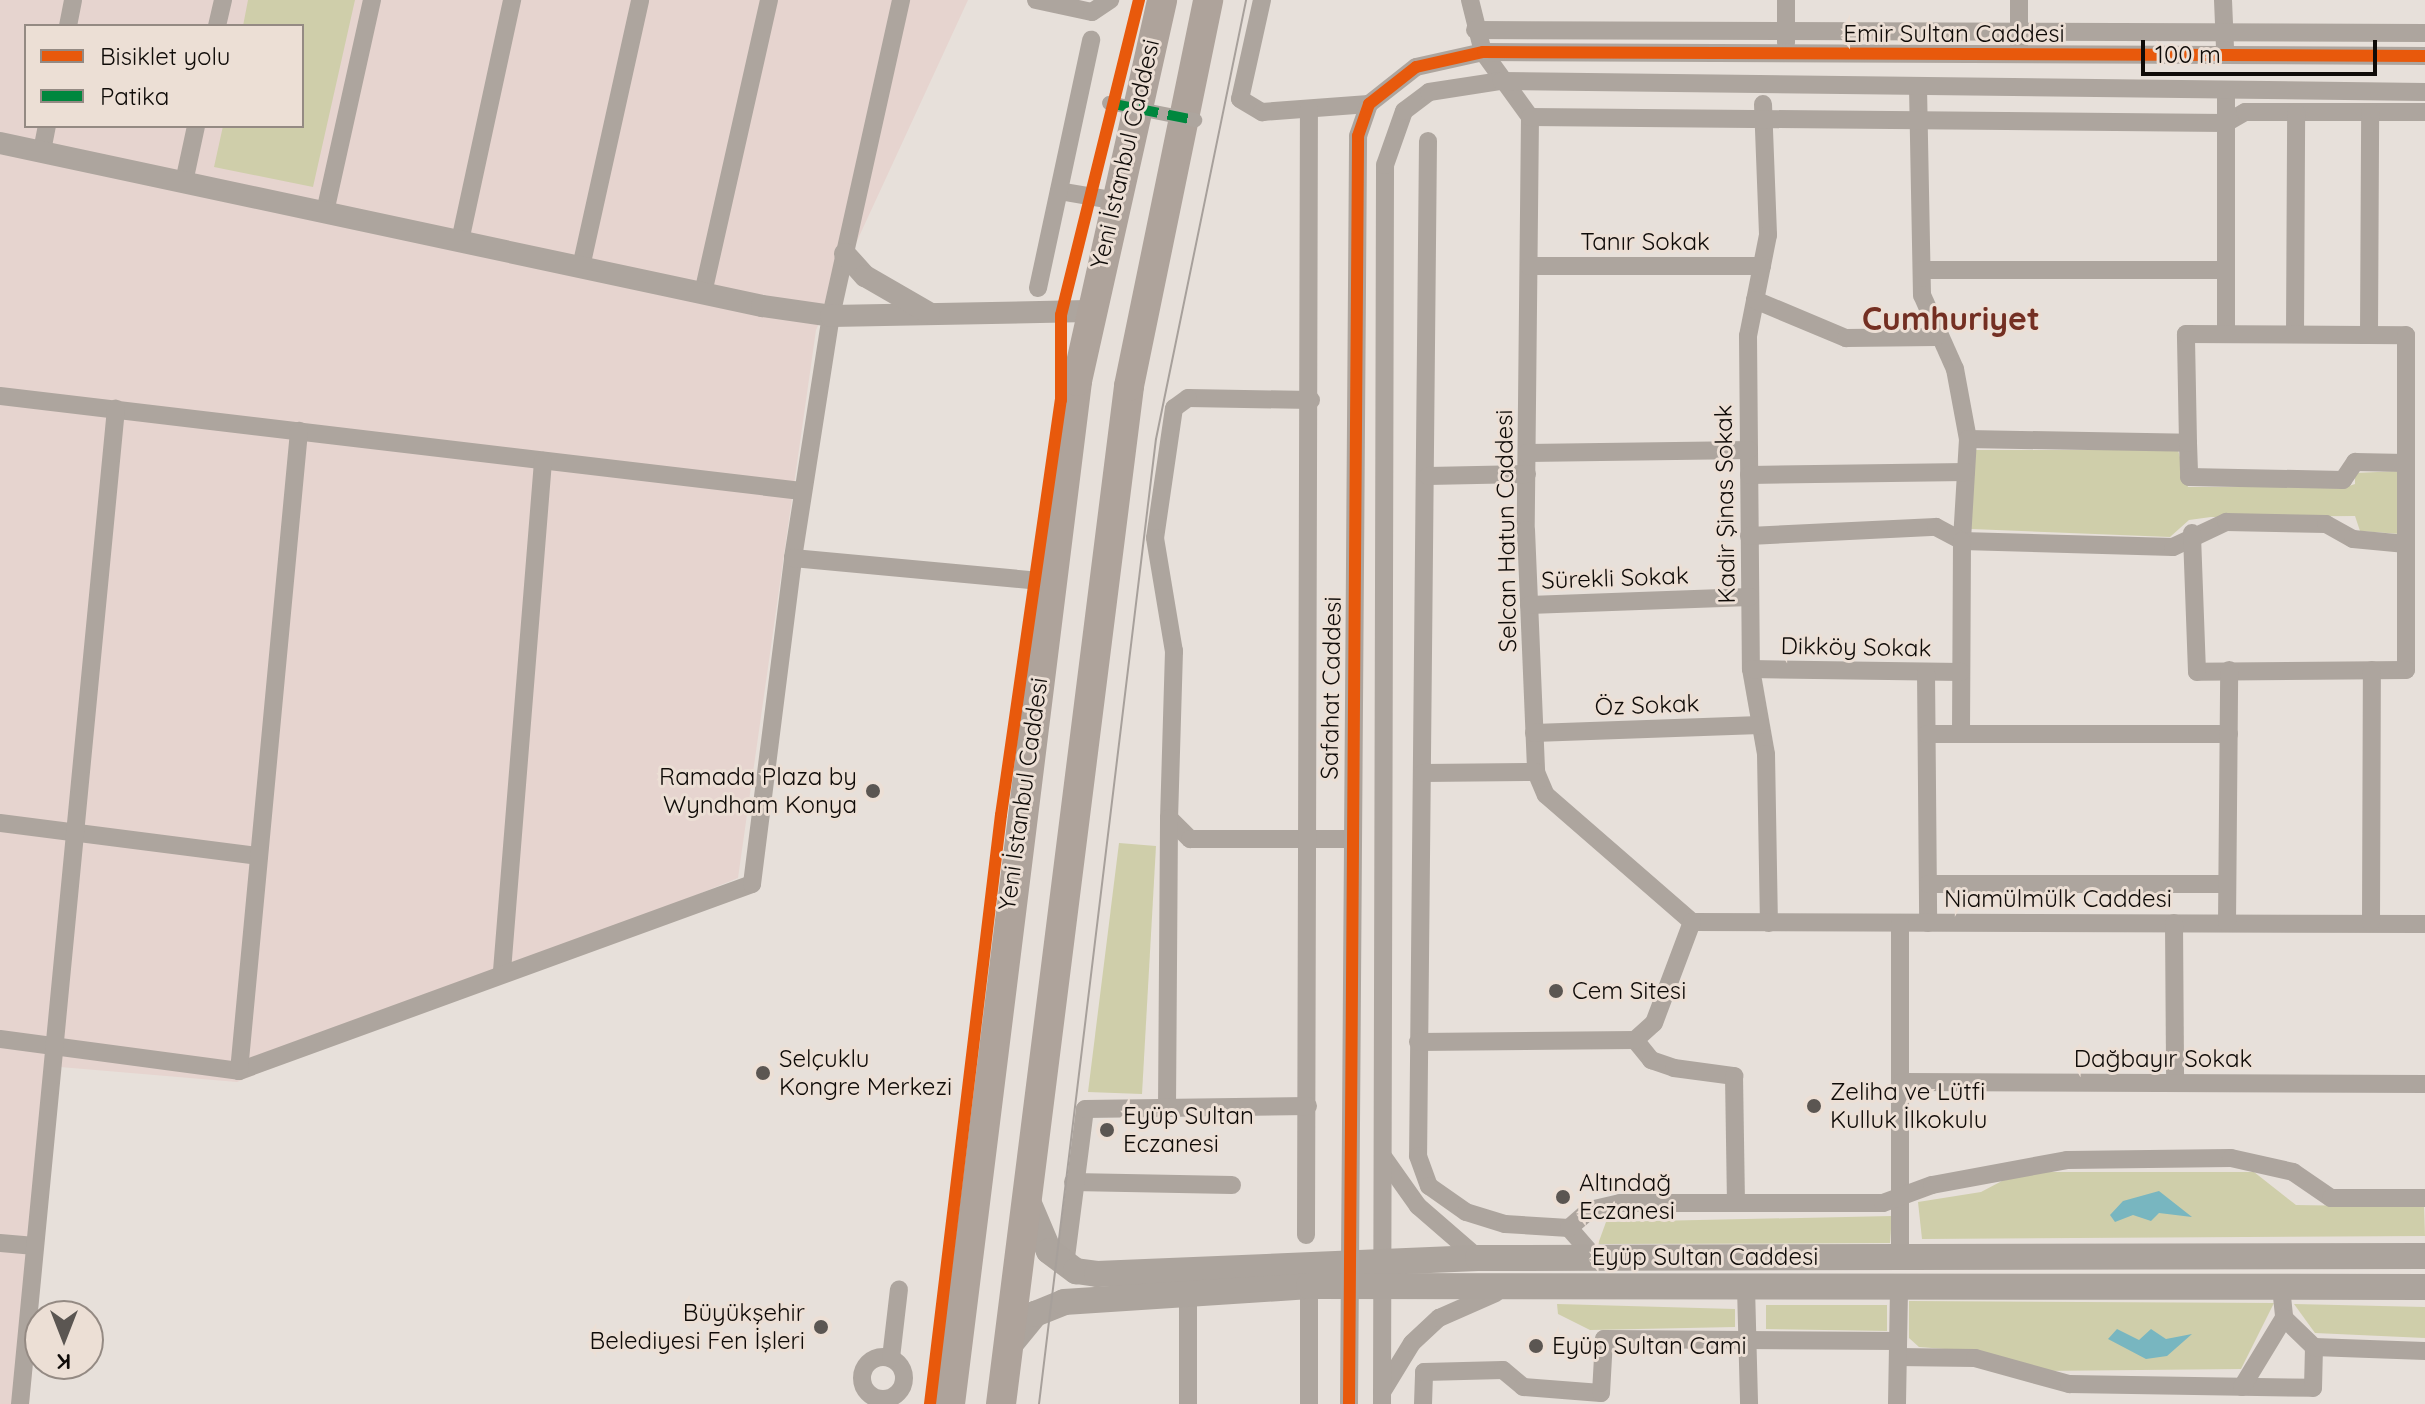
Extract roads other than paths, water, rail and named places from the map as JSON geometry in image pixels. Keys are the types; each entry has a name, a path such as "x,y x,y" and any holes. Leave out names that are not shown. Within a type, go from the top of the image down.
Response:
{"highway":[{"name":"Yeni İstanbul Caddesi","path":"950,1404 1051,582 1088,311 1162,0"},
{"name":"Yeni İstanbul Caddesi","path":"1001,1404 1129,386 1208,0"}],"main road":[{"path":"1027,1198 1041,1238 1065,1265"},
{"name":"Eyüp Sultan Caddesi","path":"1381,1274 1478,1258 2425,1256"},
{"name":"Eyüp Sultan Caddesi","path":"1065,1265 1097,1274 1381,1274 1518,1286 2425,1287"},
{"name":"Eyüp Sultan Caddesi","path":"1008,1347 1051,1305 1188,1292 1309,1286 1349,1274"}],"street":[{"path":"68,24 73,0"},
{"path":"217,24 223,0"},
{"path":"325,212 372,0"},
{"path":"460,241 512,0"},
{"path":"581,267 640,0"},
{"path":"703,293 769,0"},
{"path":"0,1039 54,1051 239,1071 502,971 752,884 801,491 831,316 901,0"},
{"path":"1036,0 1092,12 1110,0"},
{"path":"1262,0 1240,99 1262,112 1369,104 1416,67 1483,52"},
{"path":"1470,0 1475,30 1483,52 1501,81 1530,117 1763,113 2226,123 2245,112 2425,112"},
{"path":"1786,0 1786,54"},
{"path":"2019,0 2019,56"},
{"path":"2223,0 2226,57"},
{"path":"1475,30 2019,36 2425,33"},
{"path":"1038,288 1091,40"},
{"name":"Emir Sultan Caddesi","path":"1483,52 2425,56"},
{"path":"1382,1398 1385,165 1390,136 1417,102 1463,82 1501,81 2425,92"},
{"name":"Kadir Şinas Sokak","path":"1762,85 1768,235 1748,336 1749,536 1751,669 1760,725 1769,923"},
{"path":"1918,87 1922,270 1936,337 1955,369 1968,439 1962,541 1961,734"},
{"path":"2226,91 2226,334"},
{"path":"1109,103 1195,120"},
{"name":"Safahat Caddesi","path":"1349,1404 1358,136 1369,104"},
{"path":"1306,1235 1311,842 1309,109"},
{"path":"2295,334 2296,112"},
{"path":"2369,335 2370,112"},
{"name":"Selcan Hatun Caddesi","path":"1530,117 1527,474 1536,772"},
{"path":"42,151 47,128"},
{"path":"184,182 196,128"},
{"path":"1428,141 1428,476 1418,1156 1429,1186 1466,1212 1505,1224 1569,1228 1590,1210 1620,1203 1900,1199 1932,1185 2067,1160 2231,1158 2293,1172 2331,1198 2425,1198"},
{"path":"0,143 703,293 831,316 1088,311"},
{"path":"1059,191 1112,200"},
{"path":"845,254 865,276 934,315"},
{"name":"Tanır Sokak","path":"1529,266 1762,266"},
{"path":"1922,270 2226,270"},
{"path":"1755,300 1846,338 1936,337"},
{"path":"2192,533 2197,672 2406,670 2416,659 2416,599 2406,544 2406,463 2406,404 2406,335 2186,334 2189,477 2343,480 2355,462 2406,463"},
{"path":"0,396 801,491"},
{"path":"1167,1108 1169,818 1174,651 1155,538 1174,408 1188,398 1311,400"},
{"path":"2406,404 2425,403"},
{"path":"20,1404 116,409"},
{"path":"239,1071 299,431"},
{"path":"1968,439 2188,443"},
{"path":"1527,453 1749,450"},
{"path":"502,971 543,461"},
{"path":"1749,475 1966,472"},
{"path":"1428,476 1527,474"},
{"path":"1749,536 1936,527 1962,541 2173,547 2192,533 2226,522 2326,524 2353,539 2406,544"},
{"path":"793,558 1051,582"},
{"name":"Sürekli Sokak","path":"1529,605 1750,597"},
{"name":"Dikköy Sokak","path":"1751,669 1961,672"},
{"path":"2227,923 2229,670"},
{"path":"2371,923 2372,670"},
{"path":"1926,672 1928,923"},
{"name":"Öz Sokak","path":"1534,733 1760,725"},
{"path":"1927,734 2229,734"},
{"path":"1418,1042 1635,1040 1654,1023 1692,922 1546,795 1536,772 1423,773"},
{"path":"1169,818 1190,839 1311,842 1351,839"},
{"path":"0,823 259,856"},
{"path":"1928,884 2227,884"},
{"name":"Niamülmülk Caddesi","path":"1692,922 2425,924"},
{"path":"1900,923 1900,1257"},
{"path":"2174,923 2175,1083"},
{"path":"1635,1040 1651,1060 1674,1068 1734,1076 1736,1203"},
{"name":"Dağbayır Sokak","path":"1902,1082 2425,1084"},
{"path":"1065,1265 1073,1182 1085,1109 1308,1106"},
{"path":"1384,1158 1418,1206 1478,1258"},
{"path":"1073,1182 1232,1185"},
{"path":"1569,1228 1595,1258"},
{"path":"0,1243 35,1246"},
{"path":"1309,1286 1309,1404"},
{"path":"1382,1398 1412,1343 1439,1318 1518,1286"},
{"path":"1746,1287 1749,1404"},
{"path":"2242,1387 2284,1318 2281,1287"},
{"path":"1897,1404 1899,1288"},
{"path":"891,1358 899,1289"},
{"path":"1188,1292 1188,1404"},
{"path":"2284,1318 2314,1347 2425,1351"},
{"path":"1423,1404 1424,1372 1503,1370 1523,1387 1601,1393 1604,1339 1747,1337 1898,1349 1975,1358 2007,1373 2069,1384 2313,1388 2314,1347"},
{"path":"879,1357 891,1358 901,1366 901,1389 880,1401 869,1394 862,1372 879,1357"}],"water":[{"path":"2159,1191 2192,1217 2159,1213 2151,1221 2133,1215 2115,1222 2110,1215 2123,1201"},
{"path":"2117,1329 2139,1340 2151,1329 2166,1339 2192,1334 2167,1356 2146,1359 2108,1339"}],"tram line":[{"path":"1039,1404 1156,439 1246,0"}],"place":[{"name":"Ramada Plaza by Wyndham Konya","path":"873,791"},
{"name":"Cem Sitesi","path":"1556,991"},
{"name":"Selçuklu Kongre Merkezi","path":"763,1073"},
{"name":"Zeliha ve Lütfi Kulluk İlkokulu","path":"1814,1106"},
{"name":"Eyüp Sultan Eczanesi","path":"1107,1130"},
{"name":"Altındağ Eczanesi","path":"1563,1197"},
{"name":"Büyükşehir Belediyesi Fen İşleri","path":"821,1327"},
{"name":"Eyüp Sultan Cami","path":"1536,1346"}],"district":[{"name":"Cumhuriyet","path":"1951,318"}]}
